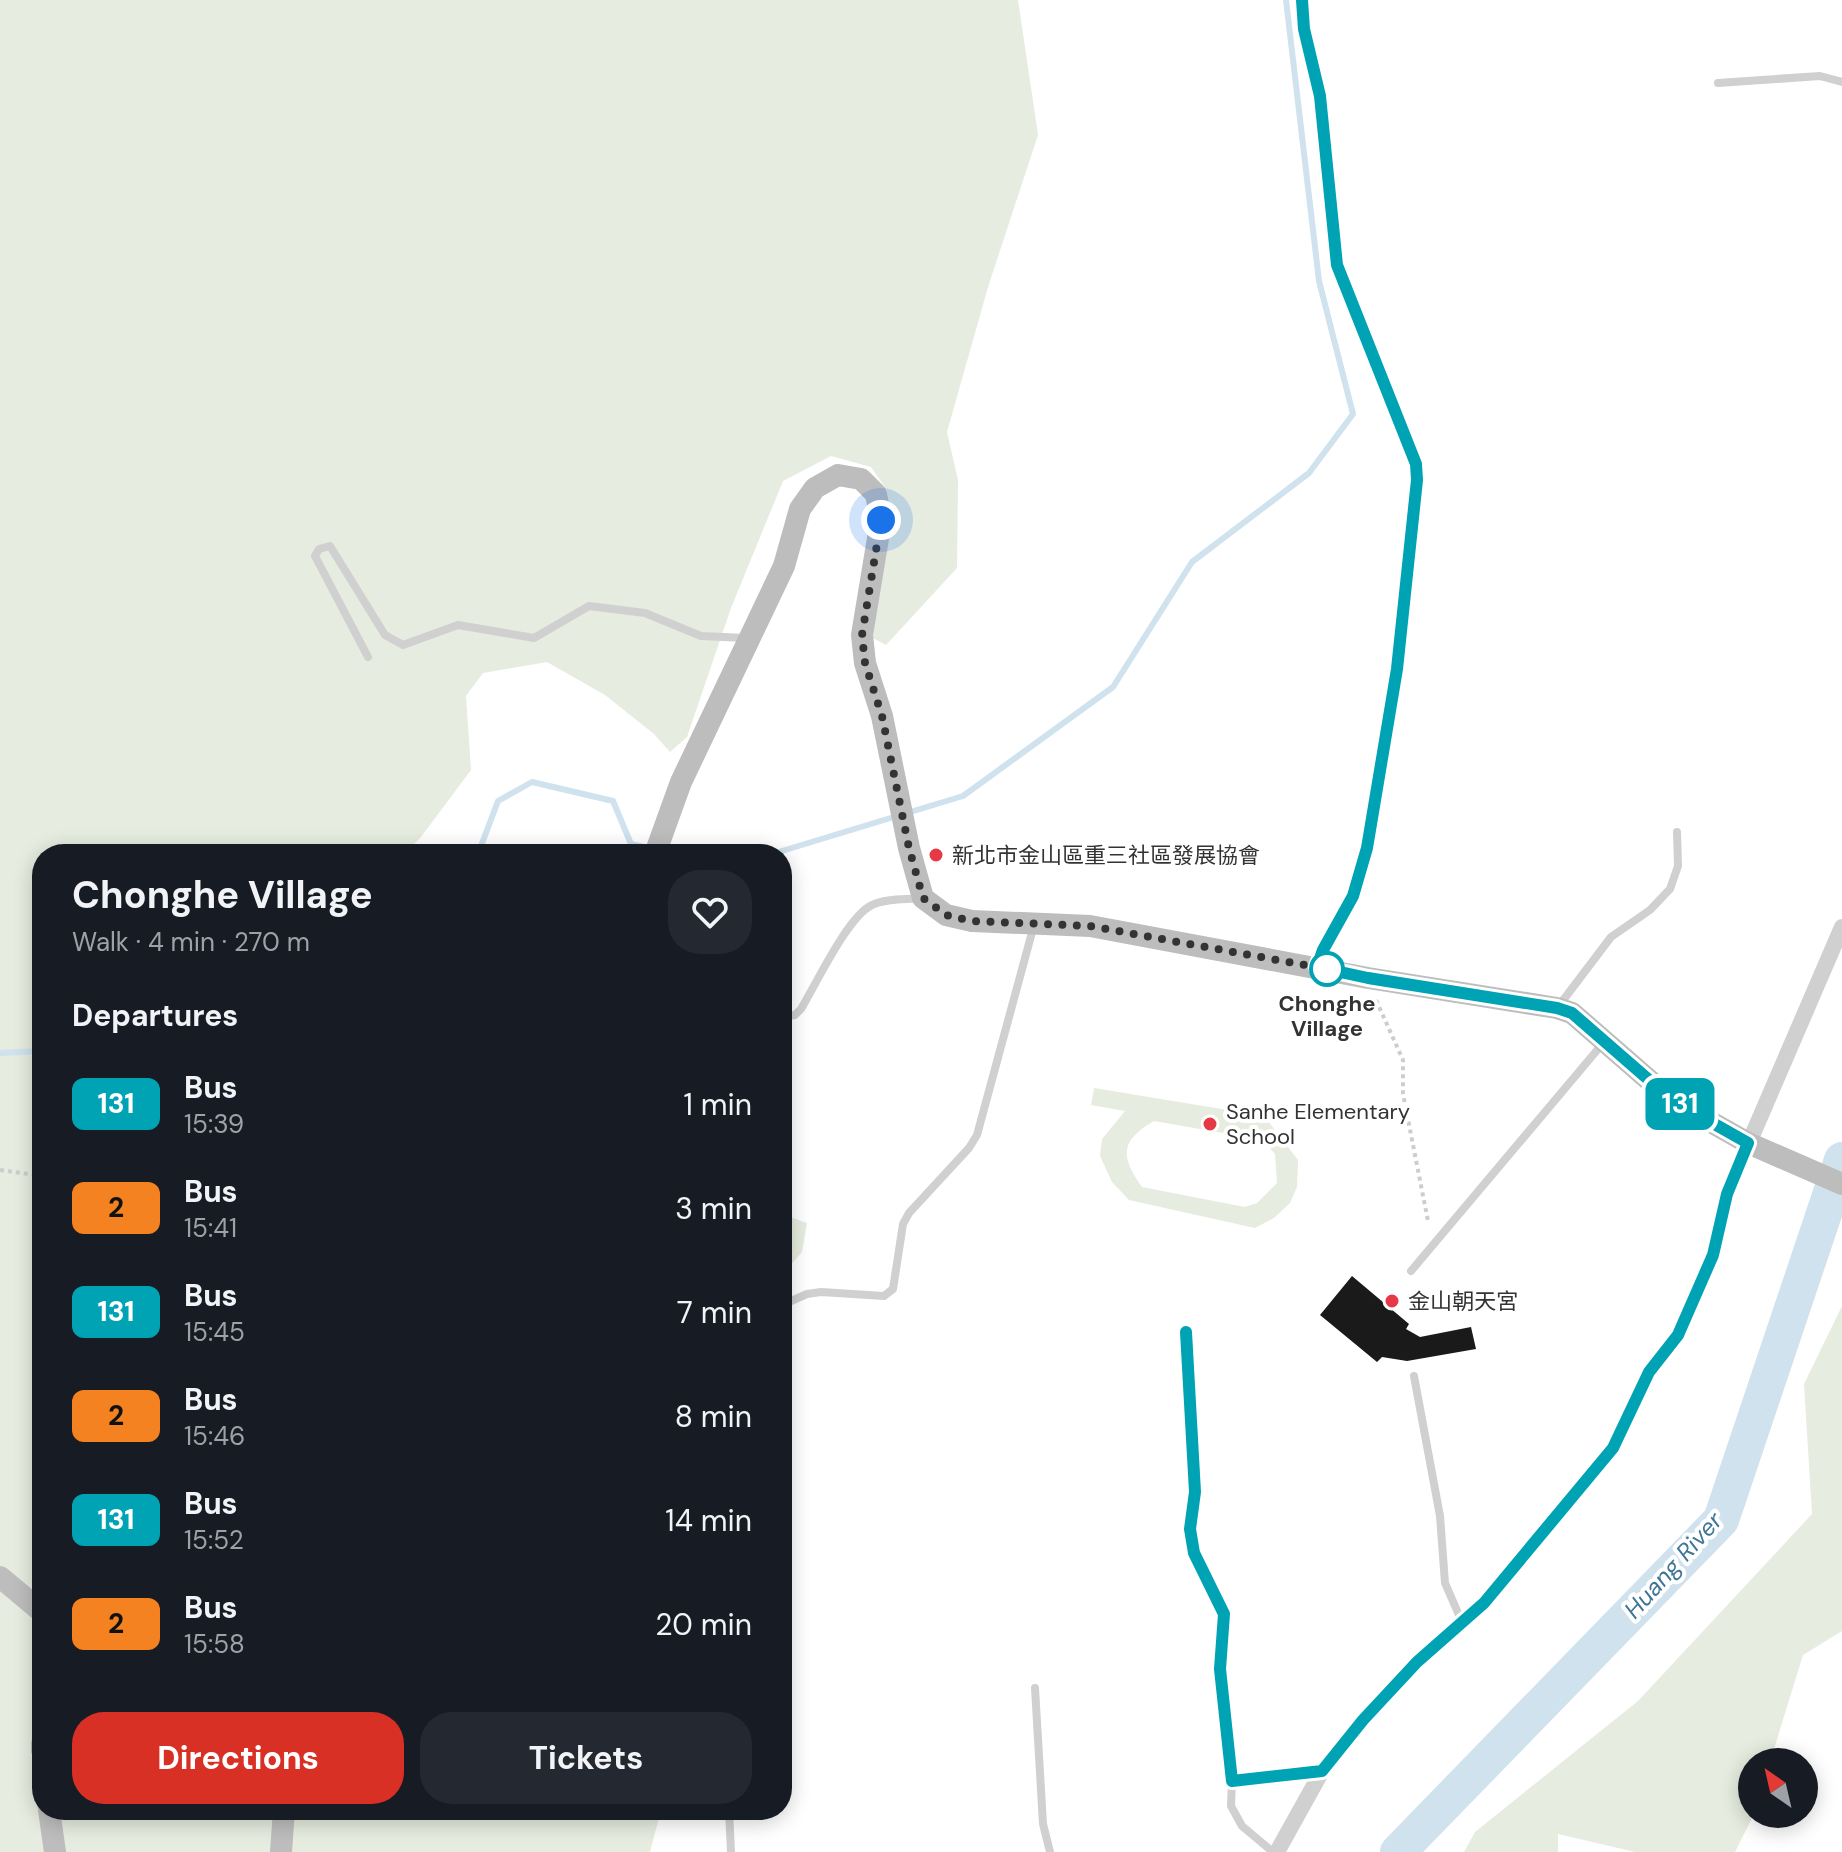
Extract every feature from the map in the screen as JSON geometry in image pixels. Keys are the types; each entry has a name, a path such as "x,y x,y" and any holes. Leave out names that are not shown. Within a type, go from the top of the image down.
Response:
{"street":[{"path":"1302,0 1304,29 1320,96 1337,265 1416,464 1416,495 1405,594"},
{"path":"659,844 681,782 784,566 800,509 815,488 838,475 861,479 876,494 881,520 862,635 865,663 882,716 923,898 946,915 972,921 1090,926 1368,978 1557,1008 1572,1013 1672,1100 1754,1145 1842,1184"},
{"path":"1275,1852 1322,1771 1363,1720 1417,1662 1484,1603 1613,1448 1649,1372 1678,1335 1713,1255 1727,1194 1754,1145 1842,927"},
{"path":"0,1577 32,1604"},
{"path":"1232,1781 1322,1771"},
{"path":"50,1820 55,1852"},
{"path":"281,1852 283,1820"}],"lane":[{"path":"1718,83 1820,76 1842,82"},
{"path":"368,657 315,556 319,549 330,546 385,635 403,645 458,625 534,638 589,606 645,613 701,636 751,638"},
{"path":"1317,967 1353,896 1367,848 1397,669 1405,594"},
{"path":"1557,1008 1611,937 1650,910 1670,889 1678,866 1677,832"},
{"path":"792,1015 801,1009 862,911 875,903 923,898"},
{"path":"792,1301 821,1292 884,1296 893,1289 903,1224 909,1213 969,1148 977,1135 1035,924"},
{"path":"1411,1271 1604,1042"},
{"path":"1186,1332 1195,1492 1190,1529 1194,1553 1224,1614 1220,1669 1232,1781 1231,1806 1242,1826 1275,1852"},
{"path":"1414,1376 1440,1516 1445,1583 1462,1622"},
{"path":"1035,1688 1043,1824 1050,1852"},
{"path":"729,1820 731,1852"}],"path":[{"path":"1368,978 1381,1015 1403,1060 1403,1094 1428,1221"},
{"path":"0,1170 32,1175"}],"shaded area":[{"path":"0,0 1018,0 1038,135 988,287 947,432 958,480 957,568 886,645 873,638 887,490 871,467 831,456 783,481 731,608 687,737 670,752 654,734 605,695 547,662 483,673 466,696 471,770 414,844 32,844 32,1820 658,1820 650,1852 0,1852"},
{"path":"1094,1088 1264,1116 1298,1160 1297,1187 1290,1203 1274,1218 1255,1228 1129,1200 1112,1182 1100,1156 1102,1139 1125,1111 1091,1105","holes":["1154,1121 1263,1140 1275,1154 1277,1183 1257,1203 1245,1207 1142,1187 1127,1158 1129,1142"]},
{"path":"792,1218 807,1223 802,1252 792,1264"},
{"path":"1842,1306 1842,1631 1803,1655 1774,1748 1738,1748 1738,1828 1747,1828 1735,1852 1635,1852 1558,1834 1558,1852 1464,1852 1475,1832 1638,1701 1812,1514 1804,1384"}],"building":[{"path":"1352,1276 1409,1324 1406,1329 1420,1337 1471,1327 1476,1349 1407,1361 1382,1357 1377,1362 1320,1315"}],"waterway":[{"path":"792,848 963,796 1113,687 1192,562 1309,473 1353,414 1319,281 1286,0"},
{"path":"482,844 498,801 532,782 613,801 631,844"},
{"path":"0,1053 32,1051"},
{"name":"Huang River","path":"1398,1852 1721,1520 1842,1160"}],"bus line":[{"name":"131","path":"1186,1332 1195,1492 1190,1529 1194,1553 1224,1614 1220,1669 1232,1781 1322,1771 1363,1720 1417,1662 1484,1603 1613,1448 1649,1372 1678,1335 1713,1255 1727,1194 1748,1143 1672,1100 1572,1013 1317,967 1353,896 1367,848 1397,669 1417,480 1416,464 1337,265 1320,96 1304,29 1302,0"}],"place":[{"name":"新北市金山區重三社區發展協會","path":"936,855"},
{"name":"Chonghe Village","path":"1327,969"},
{"name":"Sanhe Elementary School","path":"1210,1124"},
{"name":"金山朝天宮","path":"1392,1301"}],"route":[{"path":"881,520 862,635 865,663 882,716 909,848 923,898 946,915 972,921 1090,926 1327,969"}]}
